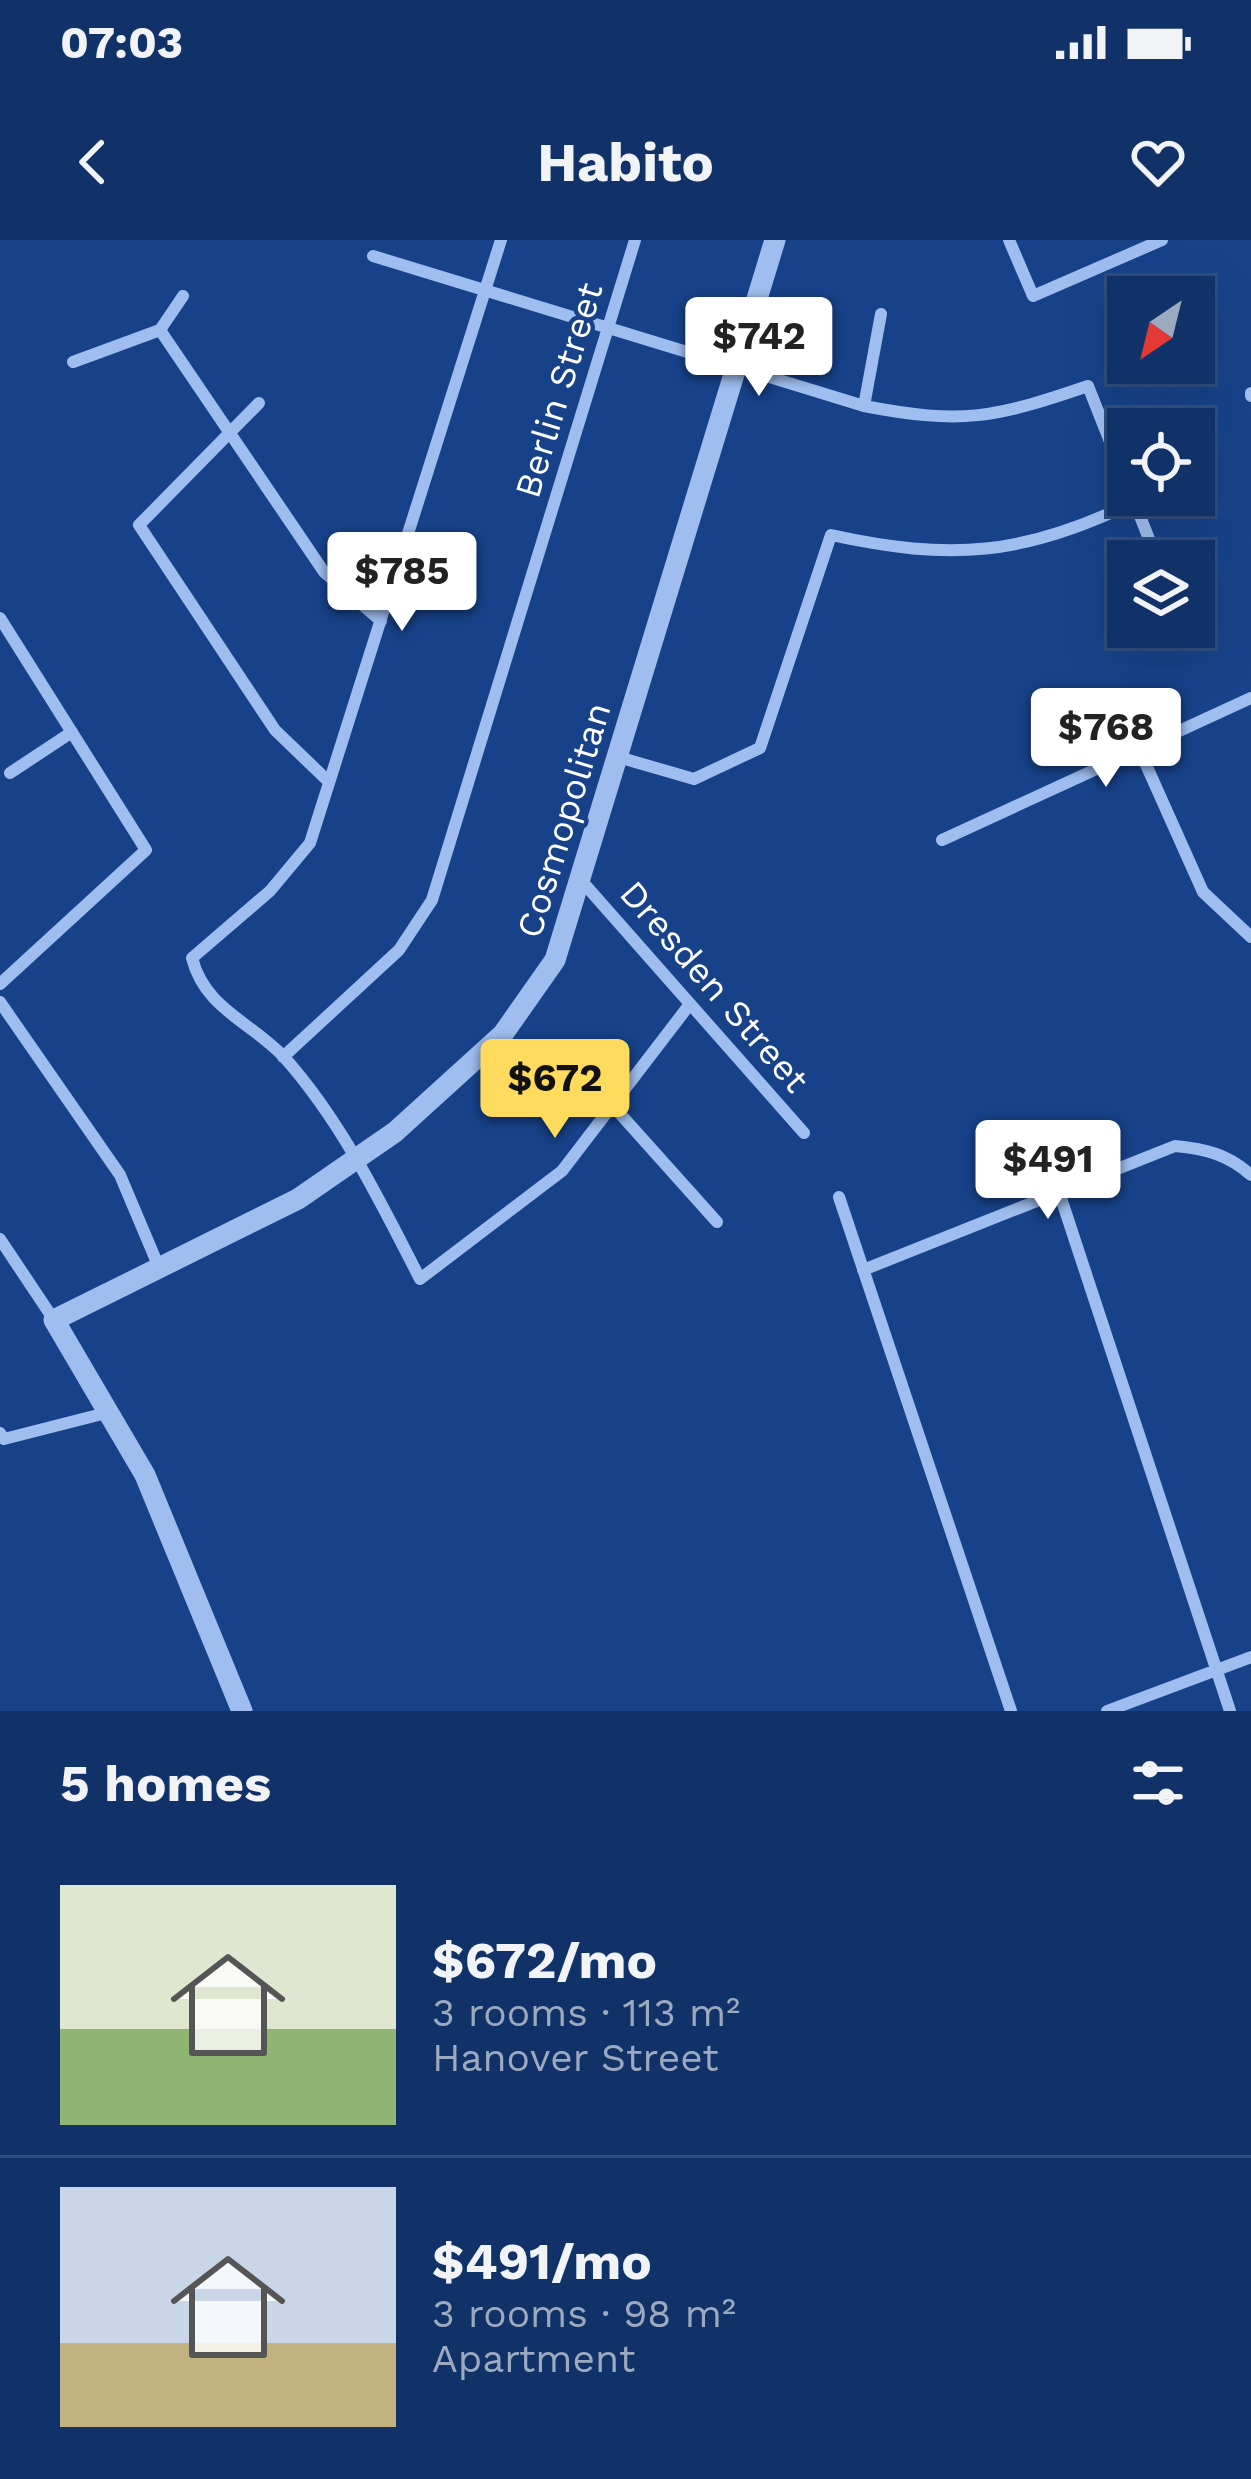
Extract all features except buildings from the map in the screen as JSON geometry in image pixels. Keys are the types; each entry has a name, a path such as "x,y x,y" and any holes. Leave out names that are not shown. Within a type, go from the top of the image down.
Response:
{"street":[{"path":"501,240 310,843 270,891 192,958 200,987 283,1057 357,1158 420,1279 562,1171 690,1004"},
{"name":"Berlin Street","path":"283,1057 399,950 432,899 635,240"},
{"name":"Cosmopolitan","path":"54,1320 158,1264 298,1199 357,1158 503,1034 555,960 775,240"},
{"path":"1009,240 1033,296 1162,240"},
{"path":"374,256 864,406 937,420 1008,413 1088,386 1107,434"},
{"path":"73,362 160,330 183,296"},
{"path":"864,406 881,314"},
{"path":"160,330 324,572 381,621"},
{"path":"259,403 139,525 275,730 329,782"},
{"path":"618,757 694,779 760,748 831,535 903,551 992,550 1069,534 1107,513"},
{"path":"0,618 146,850 0,984"},
{"path":"942,840 1251,698"},
{"path":"10,773 73,732"},
{"path":"1139,748 1203,892 1251,937"},
{"name":"Dresden Street","path":"580,879 804,1133"},
{"path":"0,1002 120,1175 158,1264"},
{"path":"614,1107 716,1222"},
{"path":"863,1270 1175,1146 1207,1149 1234,1160 1251,1175"},
{"path":"1059,1192 1230,1711"},
{"path":"839,1197 1011,1711"},
{"path":"0,1239 54,1320 145,1475 242,1711"},
{"path":"0,1433 4,1439 110,1412"},
{"path":"1107,1711 1251,1657"}]}
